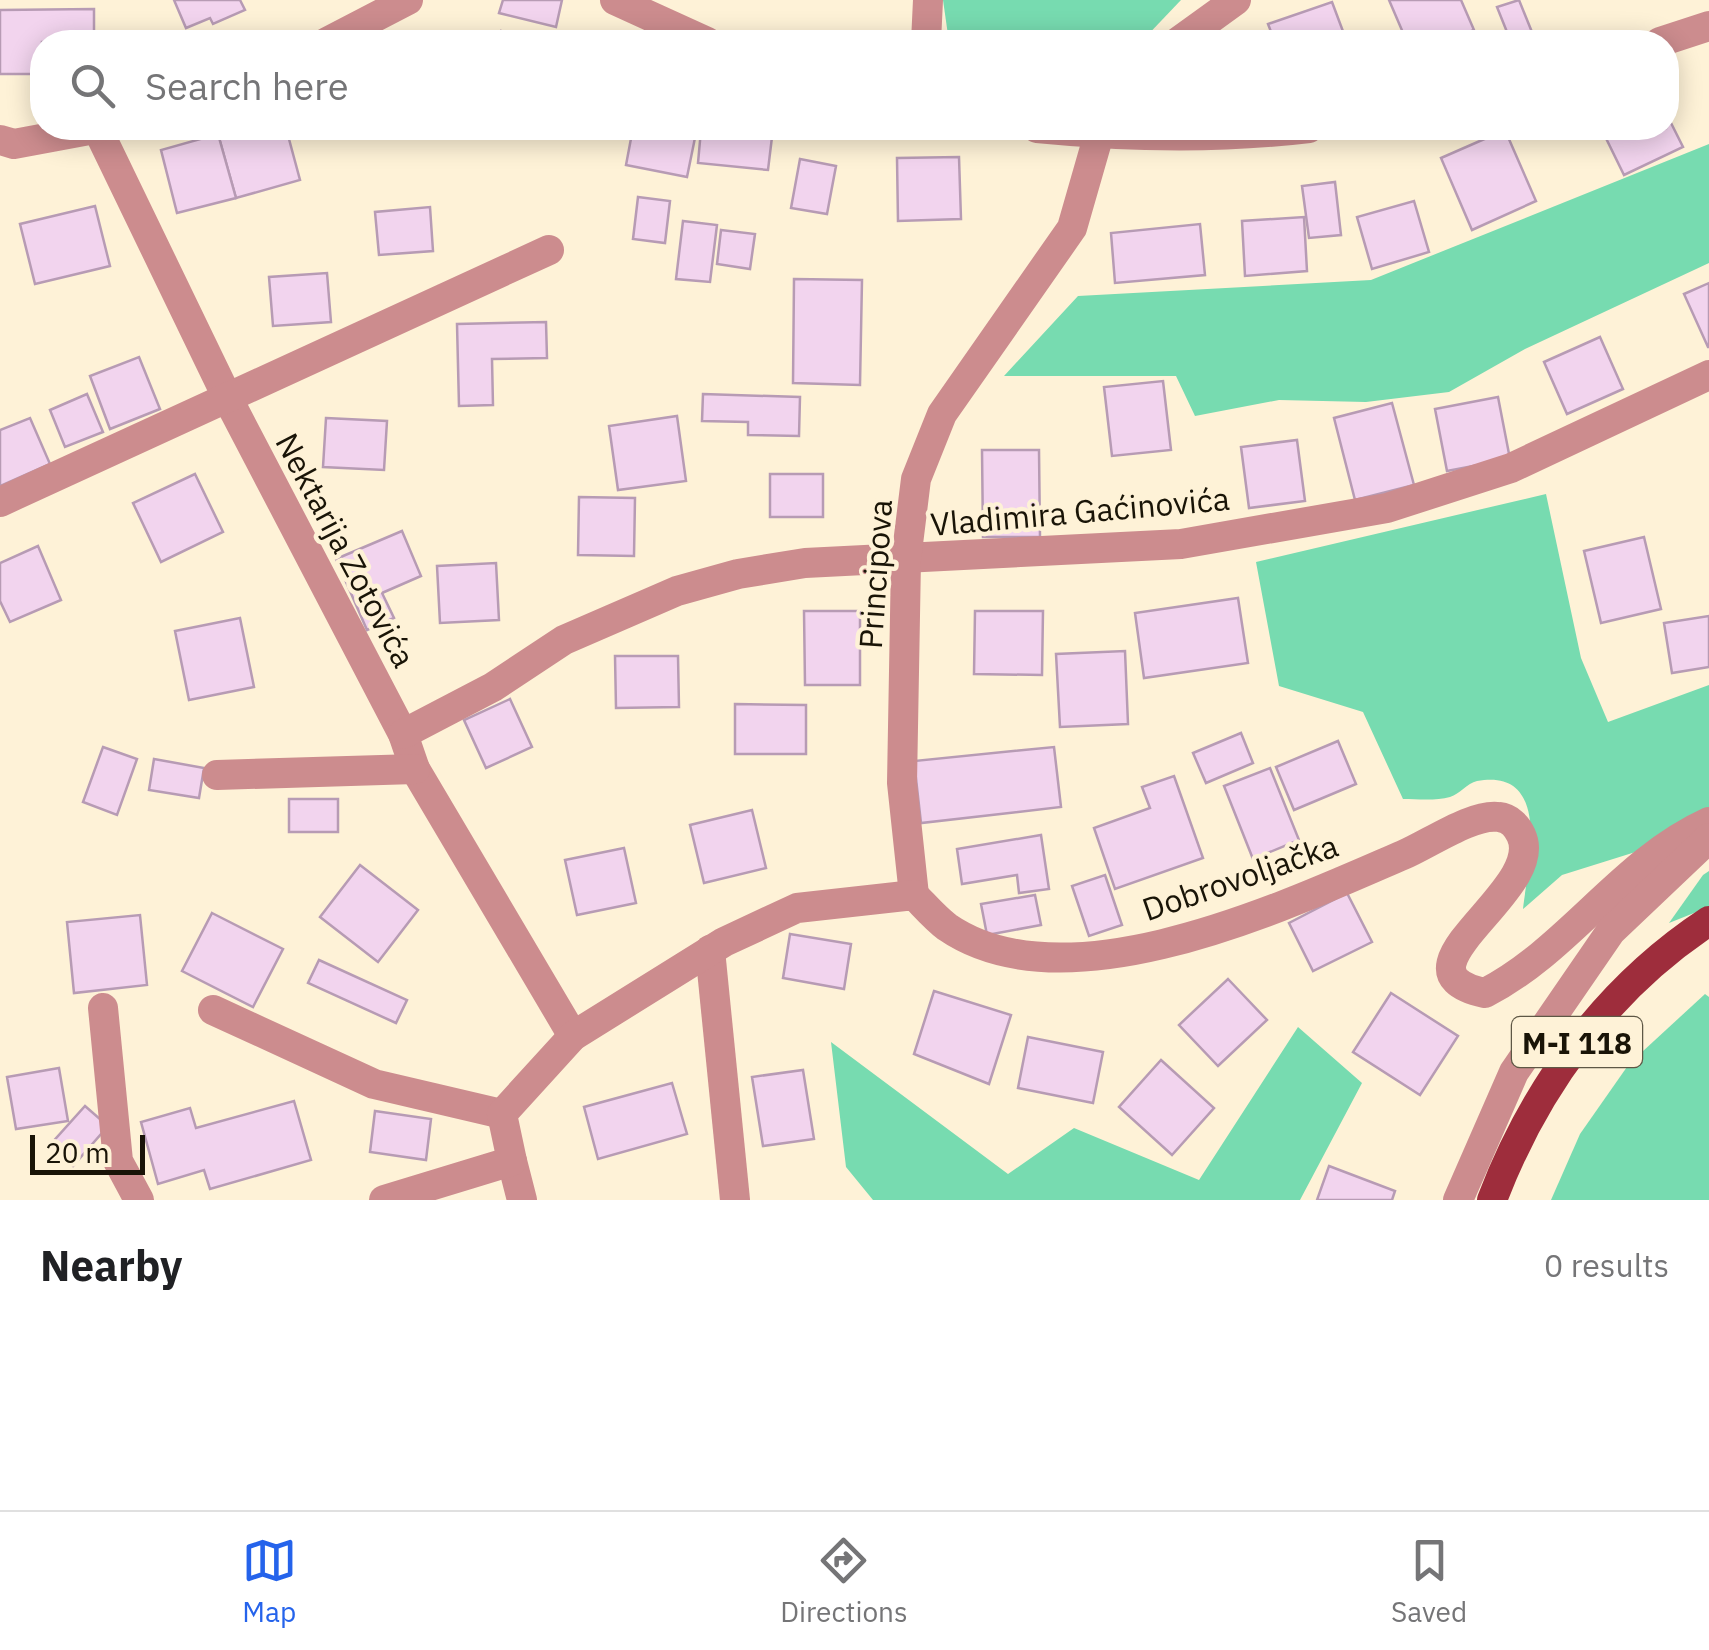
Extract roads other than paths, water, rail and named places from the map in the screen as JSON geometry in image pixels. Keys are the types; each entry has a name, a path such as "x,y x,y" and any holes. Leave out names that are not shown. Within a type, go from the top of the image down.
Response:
{"main road":[{"name":"M-I 118","path":"1492,1200 1564,1060 1624,990 1709,921"}],"street":[{"path":"350,30 408,0"},
{"path":"616,0 682,30"},
{"path":"927,30 928,0"},
{"path":"1195,30 1236,0"},
{"path":"1679,36 1709,26"},
{"path":"0,140 14,144 35,140"},
{"name":"Nektarija Zotovića","path":"105,140 228,399 403,734 415,769 573,1036"},
{"name":"Principova","path":"914,895 902,783 906,560 916,480 942,414 1072,228 1099,140"},
{"path":"0,502 549,250"},
{"name":"Vladimira Gaćinovića","path":"906,560 1181,544 1388,508 1511,468 1709,375"},
{"path":"403,734 493,687 564,640 677,591 805,563 906,560"},
{"path":"217,775 415,769"},
{"name":"Dobrovoljačka","path":"914,895 948,928 998,948 1077,960 1182,942 1389,861 1460,829 1477,816 1504,817 1518,828 1524,842 1524,860 1494,910 1452,950 1450,963 1454,977 1467,989 1485,993 1553,946 1640,864 1709,822"},
{"path":"1458,1200 1514,1072 1590,962 1612,931 1709,838"},
{"path":"502,1114 573,1036 710,950 797,908 914,895"},
{"path":"710,950 734,1200"},
{"path":"103,1008 118,1161 139,1200"},
{"path":"213,1010 374,1084 502,1114"},
{"path":"502,1114 522,1200"},
{"path":"384,1200 512,1161"}]}
